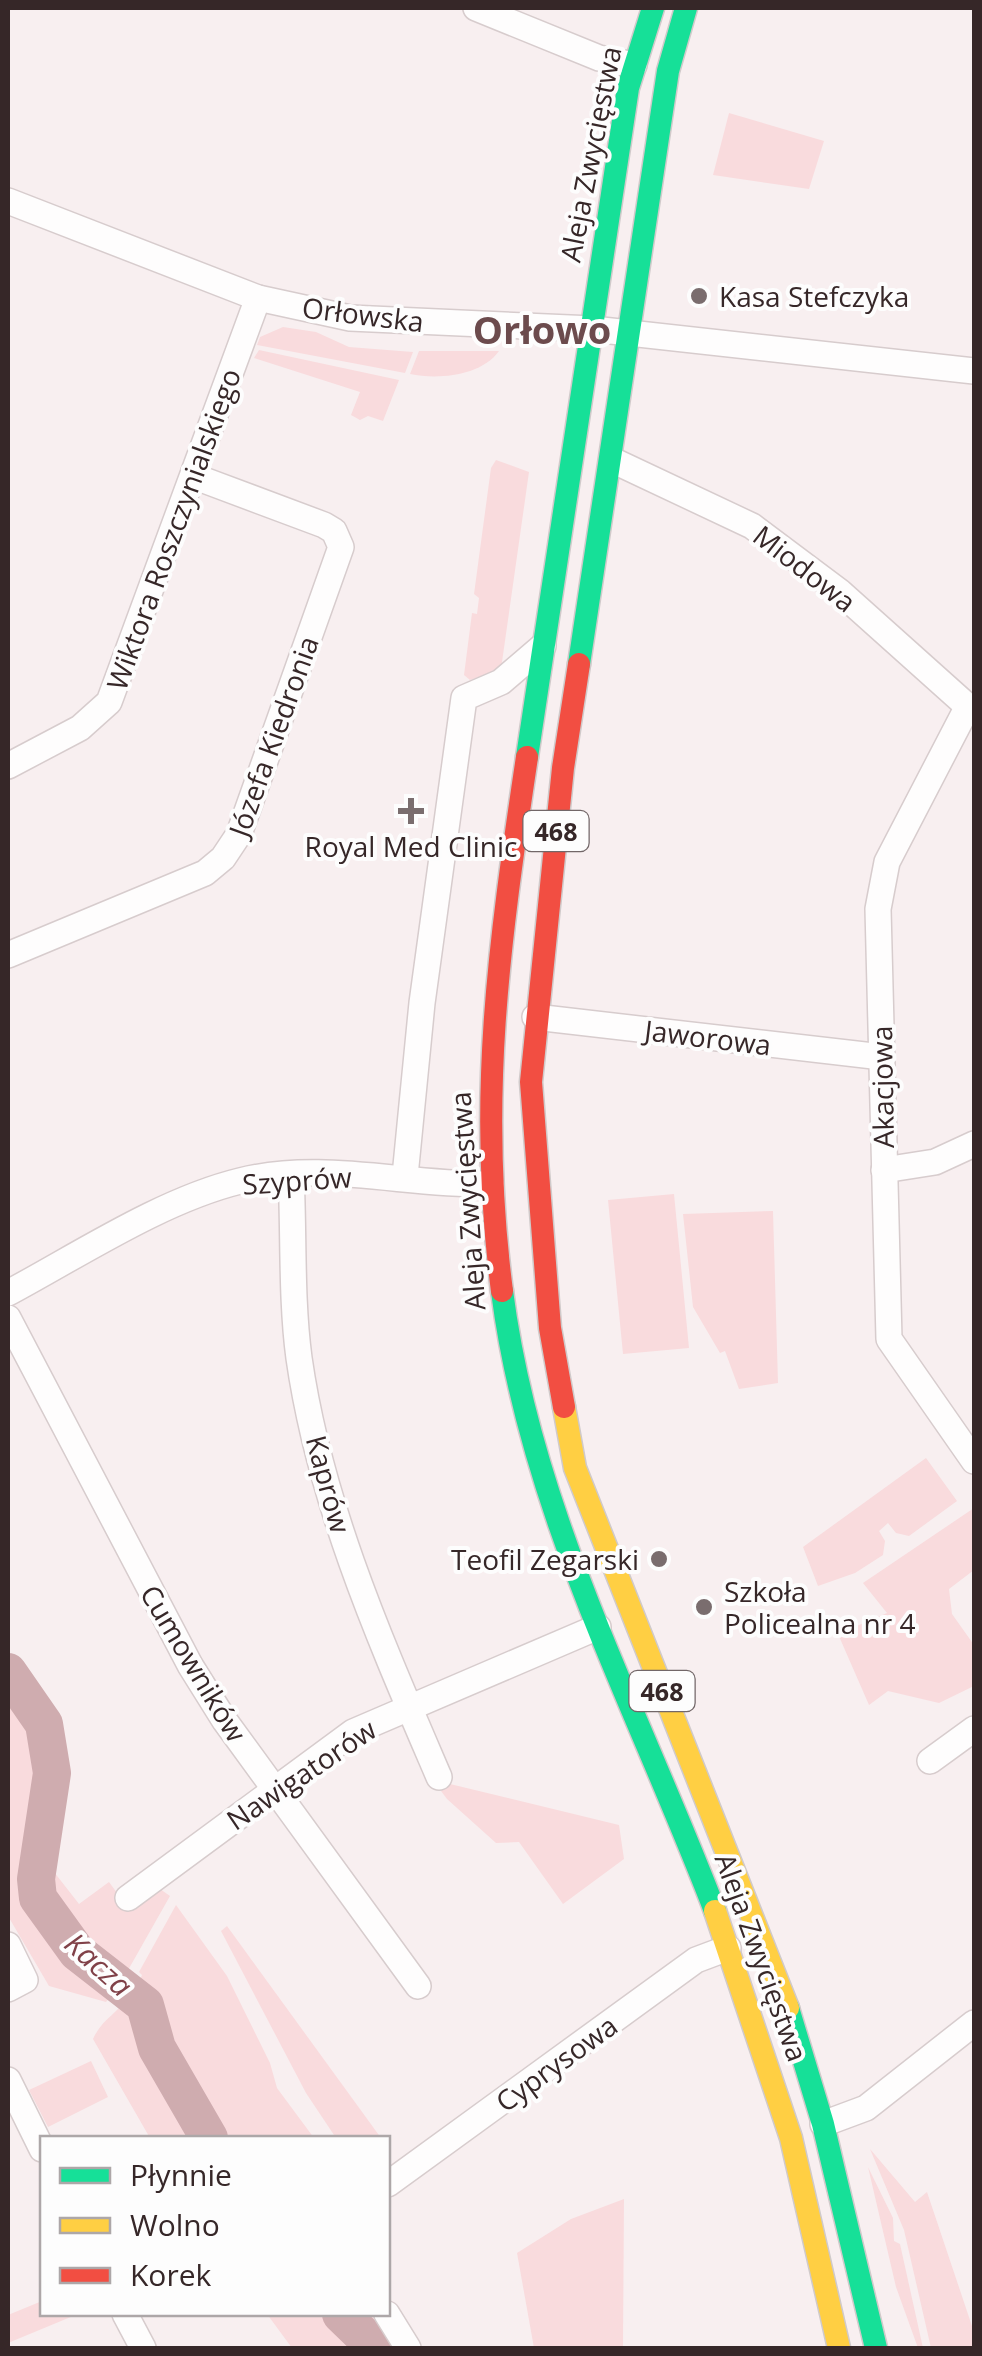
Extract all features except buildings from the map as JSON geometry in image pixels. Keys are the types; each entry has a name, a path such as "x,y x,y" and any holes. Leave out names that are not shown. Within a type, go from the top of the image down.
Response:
{"main road":[{"name":"Aleja Zwycięstwa","path":"652,8 634,65 600,264 496,966 488,1098 497,1266 516,1381 542,1479 728,1948 778,2089 840,2348"},
{"name":"Aleja Zwycięstwa","path":"686,8 668,72 563,768 535,1018 530,1100 535,1178 557,1386 575,1468 790,2012 823,2124 876,2348"}],"street":[{"path":"476,8 599,58 634,65"},
{"name":"Orłowska","path":"8,201 258,298 350,318 593,328 974,372"},
{"name":"Wiktora Roszczynialskiego","path":"8,766 80,728 108,702 258,298"},
{"name":"Miodowa","path":"612,460 752,526 840,592 971,709"},
{"name":"Józefa Kiedronia","path":"8,955 205,873 223,858 238,834 342,547 334,530 324,525 193,476"},
{"path":"404,1176 422,1003 464,698 501,682 543,646"},
{"name":"Akacjowa","path":"971,709 887,862 881,882 889,1339 973,1456"},
{"name":"Jaworowa","path":"535,1018 882,1057"},
{"path":"884,1170 934,1162 974,1144"},
{"name":"Szyprów","path":"8,1292 191,1198 242,1180 291,1175 404,1176 491,1184"},
{"name":"Kaprów","path":"291,1175 299,1357 321,1459 352,1568 439,1777"},
{"name":"Cumowników","path":"8,1318 190,1665 418,1986"},
{"name":"Nawigatorów","path":"128,1898 353,1732 598,1627"},
{"path":"930,1762 974,1729"},
{"path":"8,1944 16,1984"},
{"name":"Cyprysowa","path":"390,2183 696,1960 728,1948"},
{"path":"823,2124 866,2108 974,2023"},
{"path":"8,2080 40,2145"},
{"path":"127,2316 143,2348"},
{"path":"388,2316 408,2348"}],"shaded area":[{"path":"729,113 824,141 809,189 713,175"},
{"path":"283,327 316,332 349,347 413,352 405,373 257,345 260,337"},
{"path":"259,350 399,380 383,421 368,416 360,420 351,415 360,392 254,358"},
{"path":"419,351 499,351 470,371 433,376 410,374"},
{"path":"496,460 529,472 501,669 470,680 464,675 472,613 477,614 479,598 474,594 491,468"},
{"path":"674,1194 689,1348 623,1354 608,1200"},
{"path":"773,1211 778,1383 739,1389 725,1351 720,1353 693,1307 683,1214"},
{"path":"926,1458 957,1501 909,1536 896,1533 888,1523 879,1531 885,1541 883,1555 855,1573 818,1586 803,1547"},
{"path":"974,1508 974,1570 949,1589 952,1614 974,1645 974,1686 939,1703 888,1691 869,1705 838,1634 887,1613 863,1583"},
{"path":"8,1694 30,1724 38,1748 27,1881 42,1913 63,1942 118,1987 106,2002 49,1986 8,1916"},
{"path":"450,1784 619,1825 624,1859 563,1904 519,1842 496,1843 447,1799 441,1791"},
{"path":"47,1863 79,1904 109,1882 128,1908 160,1889 170,1896 123,1979 80,1947 57,1919 43,1886 41,1869"},
{"path":"176,1905 227,1976 270,2063 277,2088 313,2136 214,2136 164,2046 149,2001 136,1989 142,1975 139,1972"},
{"path":"227,1926 380,2136 335,2136 306,2093 221,1931"},
{"path":"129,1996 140,2009 149,2043 201,2136 149,2136 93,2039"},
{"path":"91,2061 108,2097 48,2127 29,2090"},
{"path":"870,2149 915,2202 927,2192 974,2332 974,2348 931,2348 904,2230"},
{"path":"868,2167 893,2218 894,2241 900,2244 923,2348 918,2348 896,2287"},
{"path":"624,2199 623,2348 534,2348 517,2253 571,2219"},
{"path":"40,2302 40,2316 73,2316 8,2343 8,2315"},
{"path":"268,2316 338,2316 369,2348 292,2348"},
{"path":"350,2316 375,2316 397,2348 382,2348"}],"waterway":[{"name":"Kacza","path":"8,1672 44,1724 52,1773 36,1879 38,1898 77,1952 145,2005 157,2048 208,2136"},
{"name":"Kacza","path":"343,2316 376,2348"}],"traffic: fast":[{"path":"527,757 628,88 653,8"},
{"path":"579,664 668,71 686,8"},
{"path":"502,1291 516,1372 561,1530 715,1911"},
{"path":"788,2008 823,2124 876,2348"}],"traffic: slow":[{"path":"564,1407 575,1468 788,2008"},
{"path":"715,1911 791,2138 839,2348"}],"traffic: jam":[{"path":"564,1407 550,1328 531,1082 563,768 579,664"},
{"path":"502,1291 491,1154 495,1023 527,757"}],"place":[{"name":"Kasa Stefczyka","path":"699,296"},
{"name":"Royal Med Clinic","path":"411,811"},
{"name":"Teofil Zegarski","path":"659,1559"},
{"name":"Szkoła Policealna nr 4","path":"704,1607"}],"district":[{"name":"Orłowo","path":"542,329"}]}
